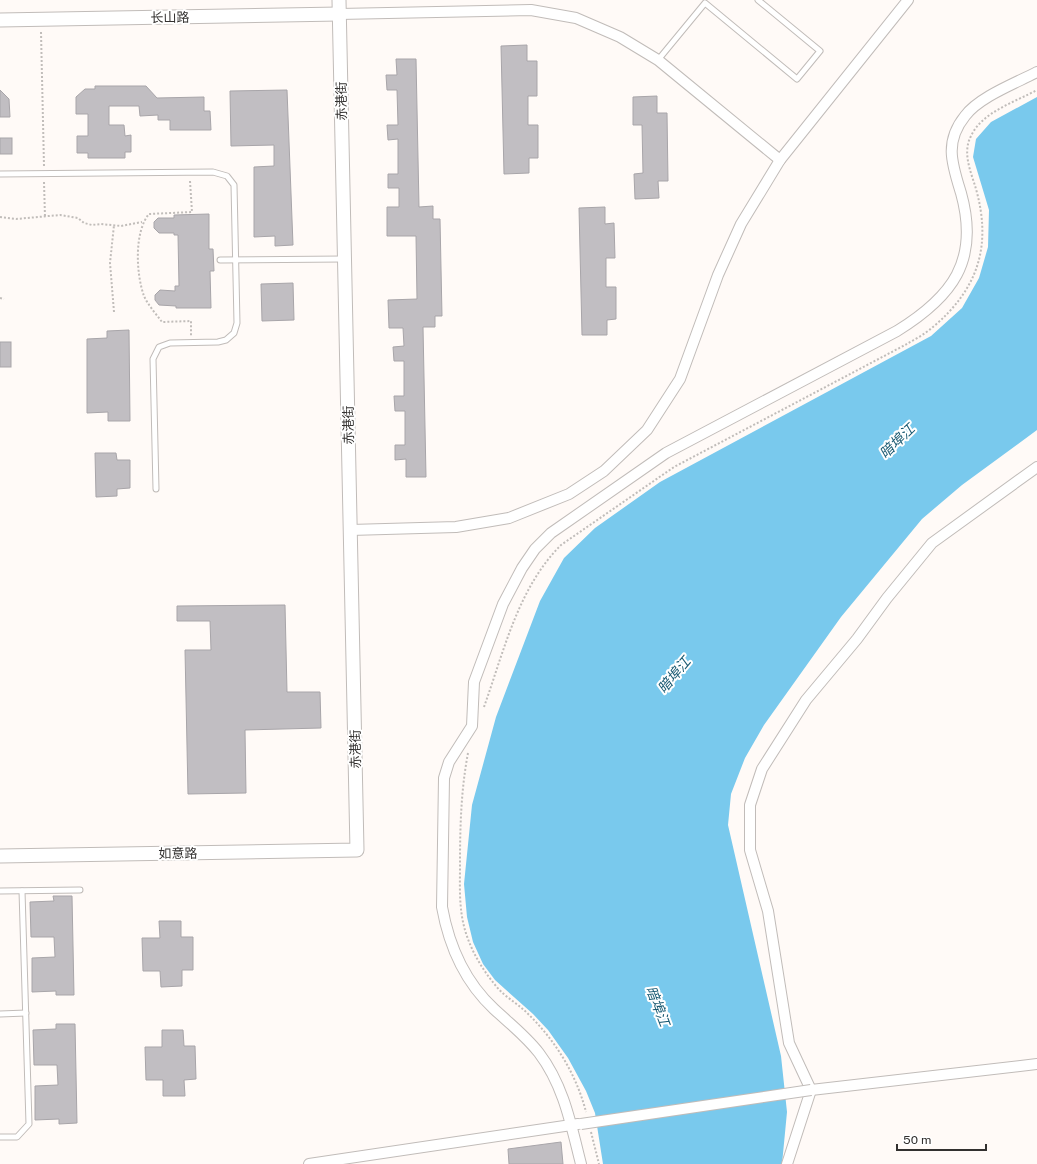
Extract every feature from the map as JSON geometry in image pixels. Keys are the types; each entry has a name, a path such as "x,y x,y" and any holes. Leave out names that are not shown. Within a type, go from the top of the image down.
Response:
{"street":[{"name":"赤港街","path":"339,0 357,850"},
{"path":"350,530 456,527 509,518 569,494 604,471 647,430 680,379 718,275 738,232 780,160 908,0"},
{"path":"339,14 531,10 576,18 620,37 658,60 780,160"},
{"name":"长山路","path":"0,20 339,14"},
{"path":"581,1164 576,1125 558,1085 539,1053 525,1036 484,999 462,968 448,934 442,907 444,778 450,762 472,726 474,682 503,604 522,568 535,549 551,533 629,478 666,453 897,331 922,315 944,295 958,273 965,252 967,222 952,167 951,146 956,130 965,115 975,106 1037,72"},
{"path":"787,1164 811,1090 789,1043 768,910 750,850 750,805 762,769 806,700 857,639 887,598 932,543 1037,467"},
{"name":"如意路","path":"0,856 357,850"},
{"path":"309,1164 811,1090 1037,1064"}],"lane":[{"path":"658,60 705,3 797,79 820,51 758,0"},
{"path":"0,174 213,172 227,176 234,185 237,323 234,333 226,340 218,342 170,343 159,347 153,359 156,489"},
{"path":"220,260 344,259"},
{"path":"0,891 80,890"},
{"path":"0,1137 17,1137 29,1124 22,891"},
{"path":"0,1014 26,1013"}],"path":[{"path":"41,19 45,217"},
{"path":"484,708 518,611 536,576 547,559 561,545 674,467 905,345 932,328 956,305 972,280 981,255 982,221 968,164 967,148 970,136 985,118 1037,90"},
{"path":"190,172 192,212 149,214 142,222 139,247 139,274 145,297 162,322 191,320 191,343"},
{"path":"0,217 16,219 60,215 78,218 84,223 92,225 121,226 142,222"},
{"path":"114,225 110,264 114,312"},
{"path":"0,298 4,299"},
{"path":"471,746 460,805 460,905 469,942 477,960 497,987 538,1024 553,1042 574,1077 582,1094 587,1116"},
{"path":"591,1130 599,1164"}],"water":[{"name":"暗埠江","path":"1037,97 1037,430 962,485 922,519 841,617 764,725 745,758 731,794 728,825 781,1056 787,1112 782,1164 603,1164 595,1113 586,1091 568,1058 548,1030 533,1014 495,980 483,964 473,942 467,917 464,884 472,805 496,717 540,601 564,558 595,528 660,482 931,336 962,308 979,278 988,247 989,210 973,157 976,139 991,122"}],"building":[{"path":"527,45 527,61 537,61 537,96 528,96 528,125 538,125 538,158 529,158 529,173 504,174 501,46"},
{"path":"396,59 416,59 419,207 433,206 433,219 440,219 442,316 435,316 435,327 423,327 426,477 406,477 406,459 395,460 395,445 405,445 405,411 395,411 394,396 404,396 404,361 394,361 393,347 404,346 403,328 389,328 388,300 417,299 416,236 387,236 387,207 399,207 399,188 388,188 388,174 398,174 398,139 388,140 387,125 398,125 397,90 387,90 386,75 397,75"},
{"path":"95,86 146,86 157,98 204,97 204,111 210,111 211,130 170,130 170,120 158,120 158,115 140,116 139,106 109,106 109,125 124,125 125,136 131,135 131,152 125,152 125,158 88,158 88,153 77,153 77,136 88,136 88,114 76,114 76,97 85,89 95,89"},
{"path":"0,90 9,99 10,117 0,117"},
{"path":"287,90 293,245 275,246 275,236 254,237 254,167 274,166 274,145 231,146 230,91"},
{"path":"657,96 657,113 667,113 668,181 658,181 659,198 635,199 634,174 643,173 642,125 633,125 633,97"},
{"path":"0,138 12,138 12,154 0,154"},
{"path":"605,207 605,224 614,223 615,258 606,258 606,287 616,287 616,319 607,320 607,335 582,335 579,208"},
{"path":"209,214 209,249 213,249 214,271 210,271 211,308 176,308 176,306 159,305 155,300 155,295 160,290 175,291 175,286 179,286 178,235 174,235 174,233 159,233 154,228 154,222 158,218 174,218 174,215"},
{"path":"293,283 294,320 262,321 261,284"},
{"path":"129,330 130,421 108,421 108,412 87,413 87,339 107,338 107,331"},
{"path":"0,342 11,342 11,367 0,367"},
{"path":"95,453 116,453 117,460 130,460 130,488 117,489 117,496 96,497"},
{"path":"285,605 287,692 320,692 321,728 245,730 246,793 188,794 185,650 211,650 210,621 177,621 177,606"},
{"path":"53,896 72,896 74,995 56,995 56,991 32,992 32,958 55,957 54,937 31,937 30,902 54,901"},
{"path":"159,921 181,921 181,937 193,937 193,970 182,970 182,986 161,987 160,971 143,971 142,938 160,938"},
{"path":"56,1024 75,1024 77,1123 59,1124 59,1119 35,1120 35,1086 58,1085 57,1065 34,1065 33,1030 56,1029"},
{"path":"162,1030 183,1030 184,1046 195,1046 196,1079 184,1080 185,1096 163,1096 163,1080 146,1080 145,1047 162,1047"},
{"path":"561,1142 563,1164 509,1164 508,1149"}]}
